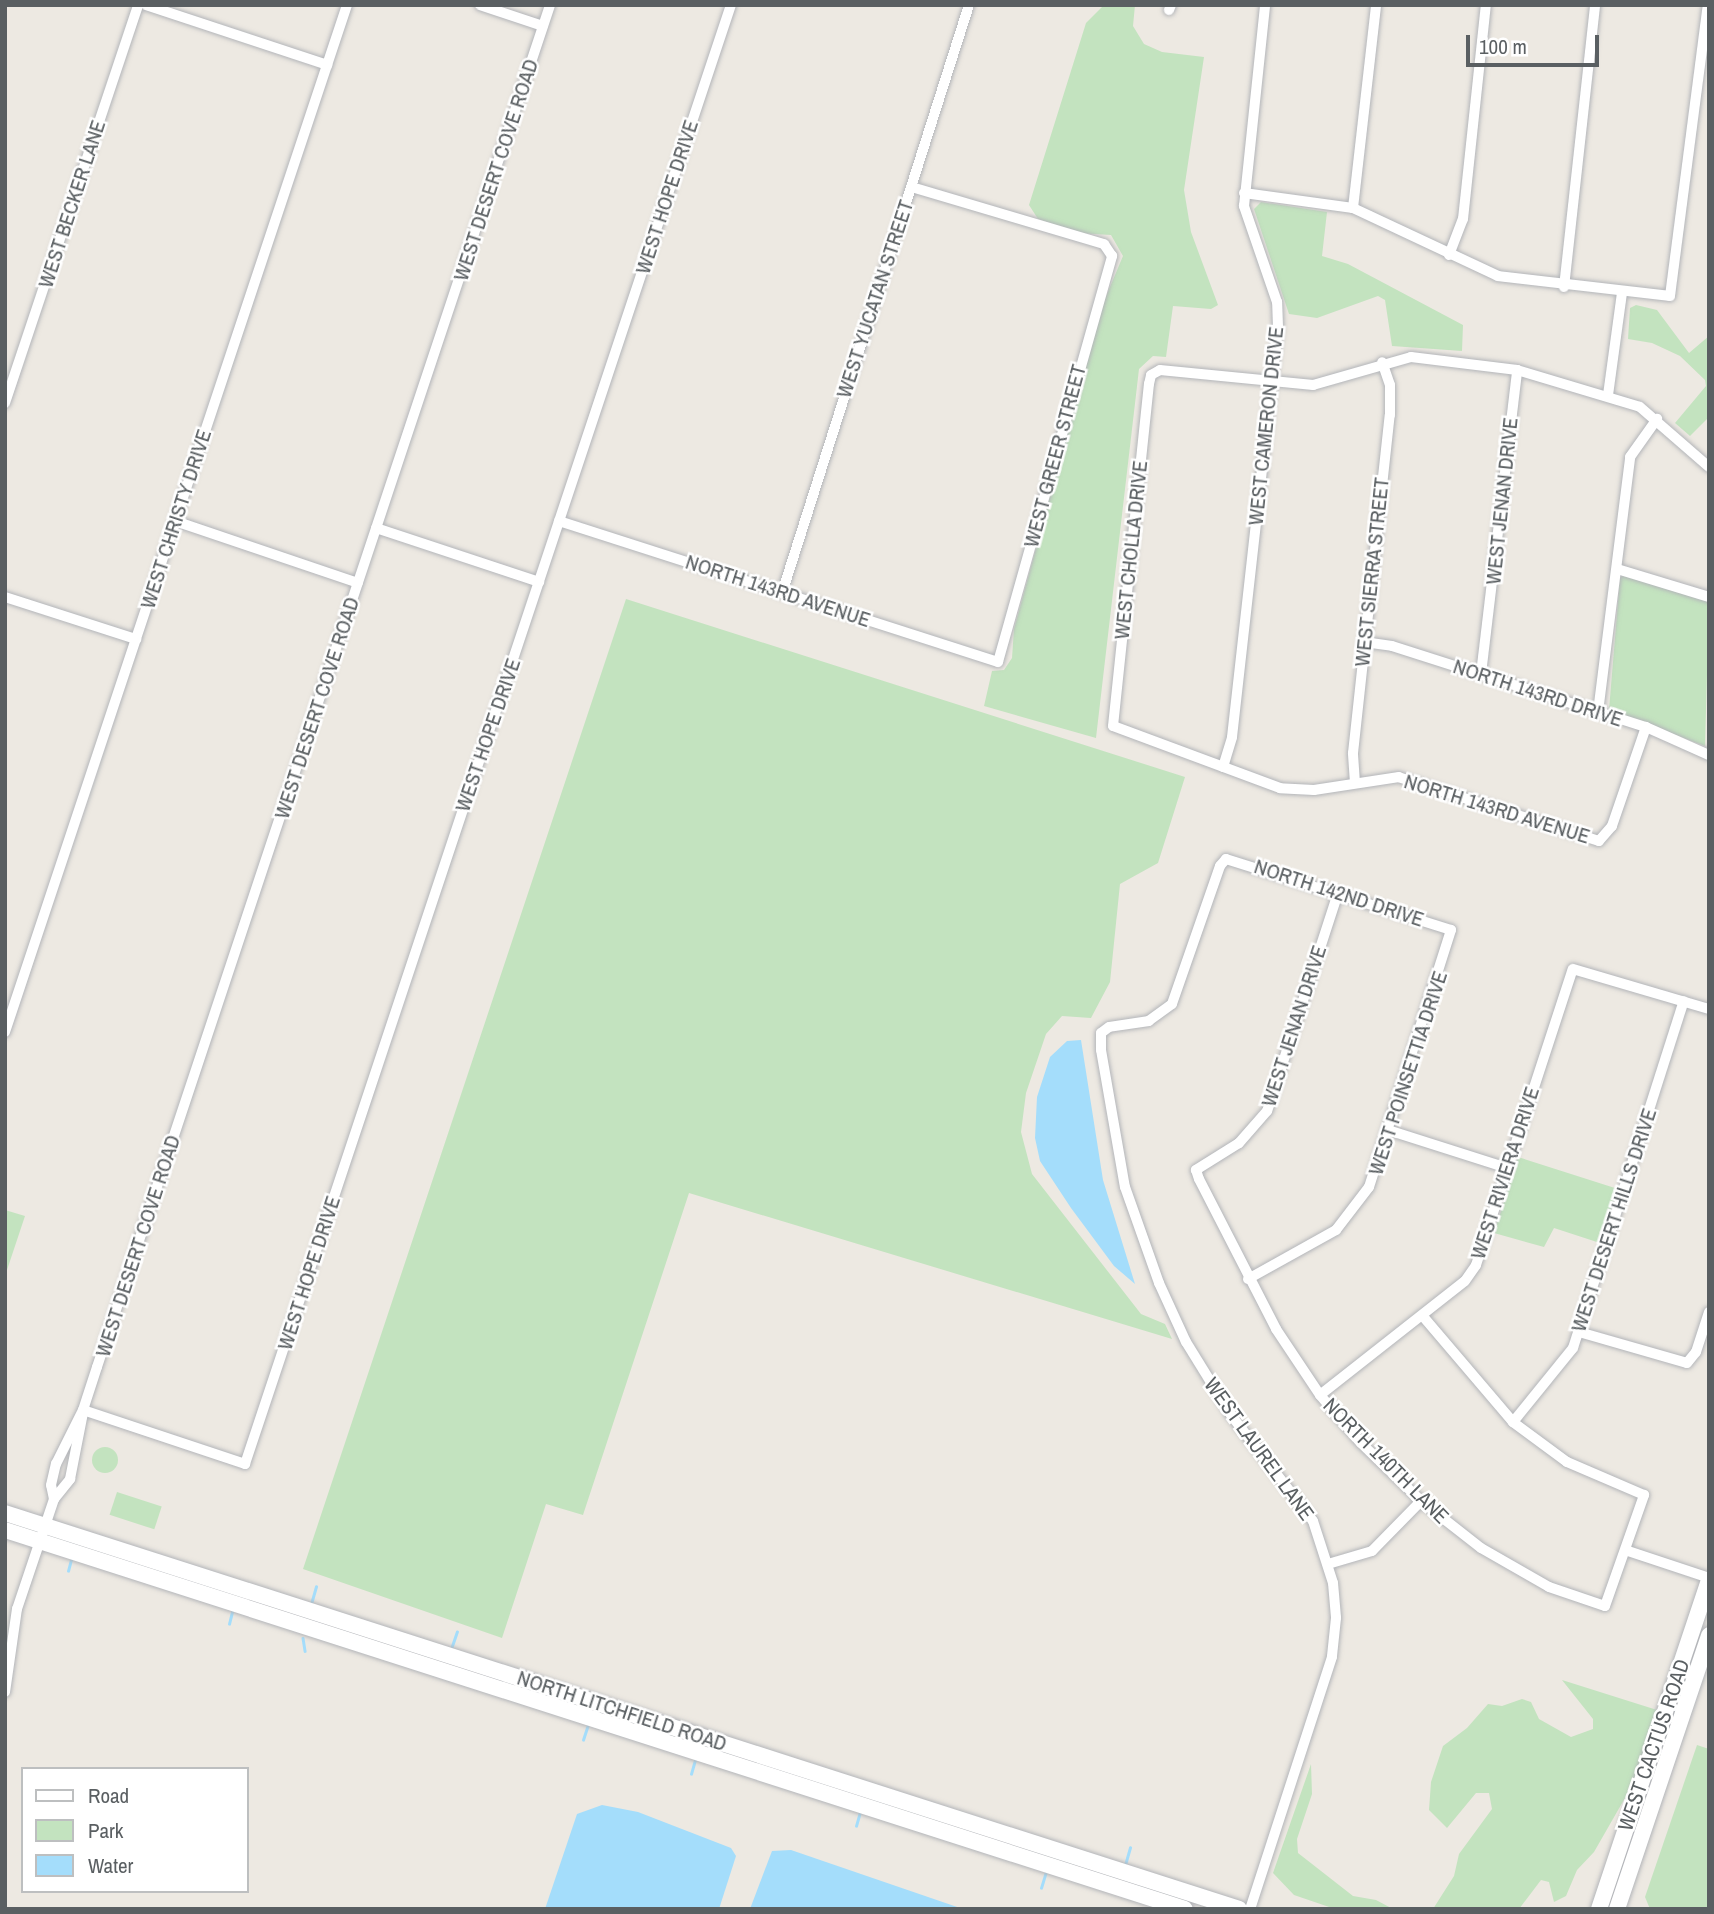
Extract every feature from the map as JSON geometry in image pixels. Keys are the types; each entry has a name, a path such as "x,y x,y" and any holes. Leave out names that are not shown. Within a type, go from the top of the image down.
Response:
{"main road":[{"name":"NORTH LITCHFIELD ROAD","path":"5,1513 42,1534 318,1630 552,1697 1239,1909"},
{"name":"NORTH LITCHFIELD ROAD","path":"5,1530 42,1534 431,1649 552,1697 1185,1909"},
{"name":"WEST CACTUS ROAD","path":"1599,1909 1709,1580"},
{"path":"318,1630 334,1626 415,1651 431,1649"},
{"name":"WEST CACTUS ROAD","path":"1617,1909 1709,1635"}],"street":[{"name":"WEST BECKER LANE","path":"6,401 138,5"},
{"path":"146,5 327,65"},
{"name":"WEST CHRISTY DRIVE","path":"5,1032 347,5"},
{"path":"480,5 543,26"},
{"name":"WEST DESERT COVE ROAD","path":"5,1692 16,1616 42,1534 54,1499 70,1479 83,1410 550,5"},
{"name":"WEST HOPE DRIVE","path":"83,1410 245,1464 731,5"},
{"name":"WEST YUCATAN STREET","path":"782,593 969,5"},
{"name":"WEST CAMERON DRIVE","path":"1223,767 1232,737 1272,382 1277,302 1250,230 1244,193 1265,5"},
{"path":"1353,208 1376,5"},
{"path":"1449,255 1463,219 1486,5"},
{"path":"1564,287 1595,5"},
{"path":"1244,193 1353,208 1498,276 1564,287 1670,296 1675,286 1708,5"},
{"name":"WEST GREER STREET","path":"911,187 1104,244 1110,250 1111,262 998,662"},
{"path":"1608,395 1622,293"},
{"path":"1272,382 1313,385 1382,362 1411,357 1517,370 1608,395 1657,419 1709,467"},
{"name":"WEST SIERRA STREET","path":"1355,783 1353,753 1391,399 1382,362"},
{"name":"WEST CHOLLA DRIVE","path":"1113,726 1151,375 1160,370 1272,382"},
{"name":"WEST JENAN DRIVE","path":"1480,674 1517,370"},
{"path":"1598,712 1630,457 1657,419"},
{"name":"NORTH 143RD AVENUE","path":"559,521 998,662"},
{"path":"175,522 358,583"},
{"path":"376,528 539,582"},
{"path":"1617,569 1709,597"},
{"path":"5,597 136,639"},
{"name":"NORTH 143RD DRIVE","path":"1364,642 1480,674 1646,727 1709,755"},
{"name":"NORTH 143RD AVENUE","path":"1113,726 1292,790 1399,776 1599,841 1612,826 1646,727"},
{"name":"NORTH 142ND DRIVE","path":"1101,1033 1109,1027 1158,1018 1172,1004 1220,866 1226,859 1451,930"},
{"name":"WEST JENAN DRIVE","path":"1196,1170 1239,1143 1267,1111 1338,893"},
{"name":"WEST POINSETTIA DRIVE","path":"1248,1279 1307,1250 1350,1215 1369,1187 1391,1131 1451,930"},
{"name":"WEST RIVIERA DRIVE","path":"1320,1395 1465,1281 1476,1265 1573,969 1684,1002"},
{"path":"1684,1002 1709,1009"},
{"name":"WEST DESERT HILLS DRIVE","path":"1513,1422 1567,1360 1579,1332 1684,1002"},
{"name":"WEST LAUREL LANE","path":"1101,1033 1120,1166 1158,1283 1223,1404 1313,1521 1328,1564 1336,1618 1332,1657 1250,1909"},
{"path":"1391,1131 1507,1168"},
{"name":"NORTH 140TH LANE","path":"1196,1170 1248,1279 1320,1395 1421,1502 1513,1568 1605,1606 1628,1551"},
{"path":"1579,1332 1687,1363 1696,1352 1709,1312"},
{"path":"1422,1315 1513,1422 1567,1462 1644,1495 1628,1551 1709,1580"},
{"name":"WEST DESERT COVE ROAD","path":"54,1499 51,1485 56,1464 83,1410"},
{"path":"1328,1564 1372,1551 1421,1502"}],"green space":[{"path":"1104,5 1135,5 1133,26 1144,44 1162,52 1204,57 1184,190 1191,232 1218,305 1211,309 1173,306 1166,357 1153,356 1139,369 1096,738 984,706 992,671 1004,670 1012,658 1014,629 1102,306 1123,256 1111,235 1078,233 1038,219 1029,205 1086,23"},
{"path":"1261,202 1327,212 1322,256 1348,264 1463,325 1462,351 1392,346 1385,300 1378,296 1317,318 1289,314 1254,209"},
{"path":"1636,305 1657,310 1689,353 1709,336 1709,417 1690,436 1675,423 1706,386 1705,380 1680,356 1652,343 1628,339 1630,308"},
{"path":"1627,574 1709,602 1705,746 1609,710 1620,578"},
{"path":"626,599 1185,777 1158,863 1120,884 1110,982 1091,1018 1062,1016 1046,1034 1026,1093 1021,1132 1032,1174 1141,1314 1165,1324 1172,1339 689,1193 583,1515 546,1504 502,1638 303,1569"},
{"path":"1518,1157 1618,1189 1600,1243 1554,1228 1544,1247 1494,1233"},
{"path":"5,1210 25,1216 5,1276"},
{"path":"105,1447 114,1451 118,1460 114,1469 105,1473 96,1469 92,1460 96,1451"},
{"path":"117,1492 162,1507 154,1529 110,1515"},
{"path":"1562,1680 1657,1710 1633,1784 1594,1852 1577,1870 1566,1896 1554,1902 1549,1882 1541,1880 1519,1909 1433,1909 1454,1876 1459,1854 1492,1809 1489,1793 1476,1793 1447,1828 1429,1810 1431,1782 1443,1746 1467,1728 1488,1704 1502,1706 1522,1699 1531,1702 1539,1719 1571,1737 1593,1729 1593,1719"},
{"path":"1697,1745 1709,1749 1709,1909 1650,1909 1645,1897"},
{"path":"1311,1764 1312,1794 1297,1839 1298,1853 1353,1896 1376,1900 1393,1909 1335,1909 1294,1895 1273,1873"}],"water":[{"path":"1081,1040 1103,1180 1135,1284 1114,1266 1040,1161 1035,1138 1037,1097 1050,1057 1067,1041"},
{"path":"602,1805 638,1812 731,1848 736,1856 719,1909 545,1909 577,1814"},
{"path":"791,1850 963,1909 750,1909 772,1851"}],"waterway":[{"path":"68,1571 71,1560"},
{"path":"311,1604 316,1587"},
{"path":"229,1624 232,1612"},
{"path":"451,1649 457,1632"},
{"path":"303,1638 305,1651"},
{"path":"583,1740 588,1725"},
{"path":"691,1774 695,1760"},
{"path":"856,1826 860,1812"},
{"path":"1125,1865 1130,1848"},
{"path":"1041,1888 1046,1872"}]}
